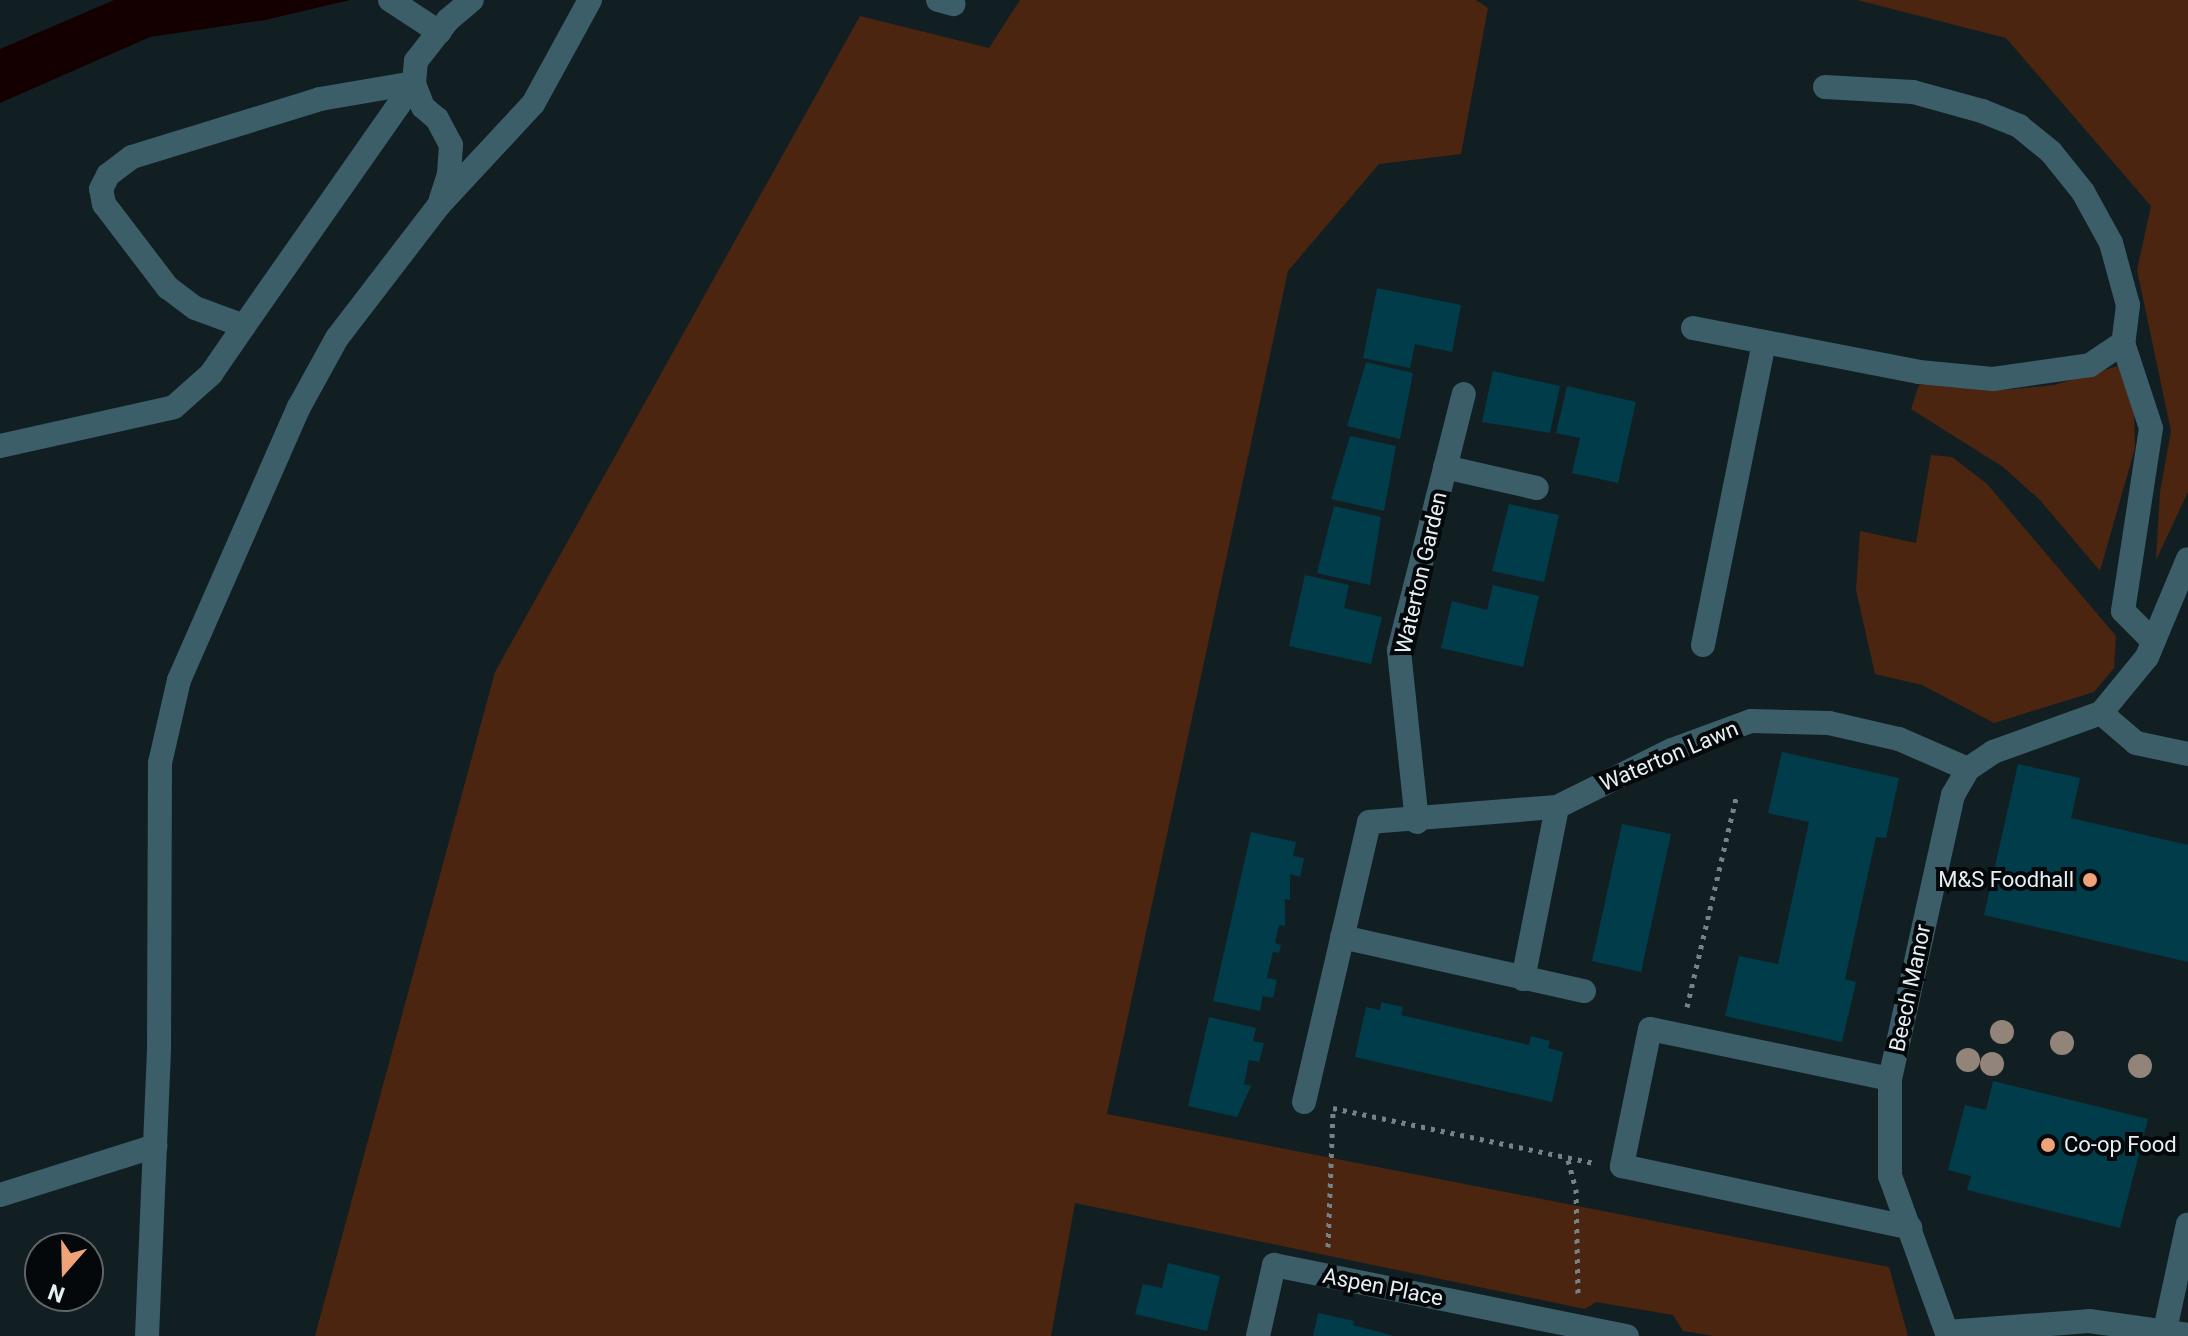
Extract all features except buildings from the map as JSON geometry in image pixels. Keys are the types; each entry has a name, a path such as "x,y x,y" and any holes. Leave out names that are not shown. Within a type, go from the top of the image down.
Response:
{"street":[{"path":"390,0 439,32"},
{"path":"439,205 449,174 451,145 437,119 423,107 414,83 416,61 439,32 472,0"},
{"path":"147,1336 155,1146 164,726 196,637 315,376 367,296 439,205 533,104 590,0"},
{"path":"244,326 195,308 168,288 104,204 101,189 108,175 132,157 320,99 414,83"},
{"path":"0,446 174,407 211,374 414,83"},
{"path":"1825,87 1913,92 1982,111 2019,126 2051,152 2083,192 2111,243 2128,305 2123,343 2151,428 2123,611 2153,641"},
{"path":"1693,328 1919,372 1993,379 2090,365 2123,343"},
{"path":"1703,645 1764,342"},
{"name":"Waterton Garden","path":"1417,822 1399,650 1464,394"},
{"name":"Waterton Garden","path":"1445,467 1537,488"},
{"path":"1968,769 2043,730 2101,713 2132,681 2153,641 2179,604 2188,559"},
{"path":"2101,713 2136,743 2188,754"},
{"name":"Waterton Lawn","path":"1304,1102 1369,822 1417,822 1557,807 1672,750 1751,721 1829,723 1899,739 1968,769"},
{"name":"Beech Manor","path":"1948,1334 1890,1176 1890,1079 1953,795 1968,769"},
{"path":"1523,979 1557,807"},
{"path":"1342,937 1584,991"},
{"path":"1890,1079 1650,1029 1622,1166 1910,1228"},
{"path":"0,1195 155,1146"},
{"path":"1948,1334 2089,1321 2176,1333 2188,1224"},
{"name":"Aspen Place","path":"1258,1336 1274,1265 1567,1328 1627,1336"}],"path":[{"path":"1680,1035 1736,798"},
{"path":"1304,1102 1568,1160 1622,1166"},
{"path":"1327,1275 1333,1108"},
{"path":"1567,1328 1579,1227 1568,1160"}],"shaded area":[{"path":"114,0 350,0 265,20 150,37 0,103 0,49"},
{"path":"1020,0 1476,0 1488,8 1461,154 1379,164 1288,271 1107,1114 1889,1267 1908,1336 1714,1336 1683,1331 1673,1315 1596,1302 1585,1309 1075,1203 1051,1336 315,1336 495,672 860,16 989,48"},
{"path":"1857,0 2188,0 2188,492 2156,560 2160,492 2171,431 2137,270 2151,206 2006,38"},
{"path":"2118,366 2134,412 2135,448 2100,571 2040,500 2003,467 1911,409 1919,385 1943,381 2003,390 2054,385"},
{"path":"1931,455 1952,457 1987,484 2116,636 2114,668 2094,692 1994,723 1922,685 1875,674 1856,590 1860,531 1916,543"}],"place":[{"name":"M&S Foodhall","path":"2090,880"},
{"name":"Co-op Food","path":"2048,1145"}]}
